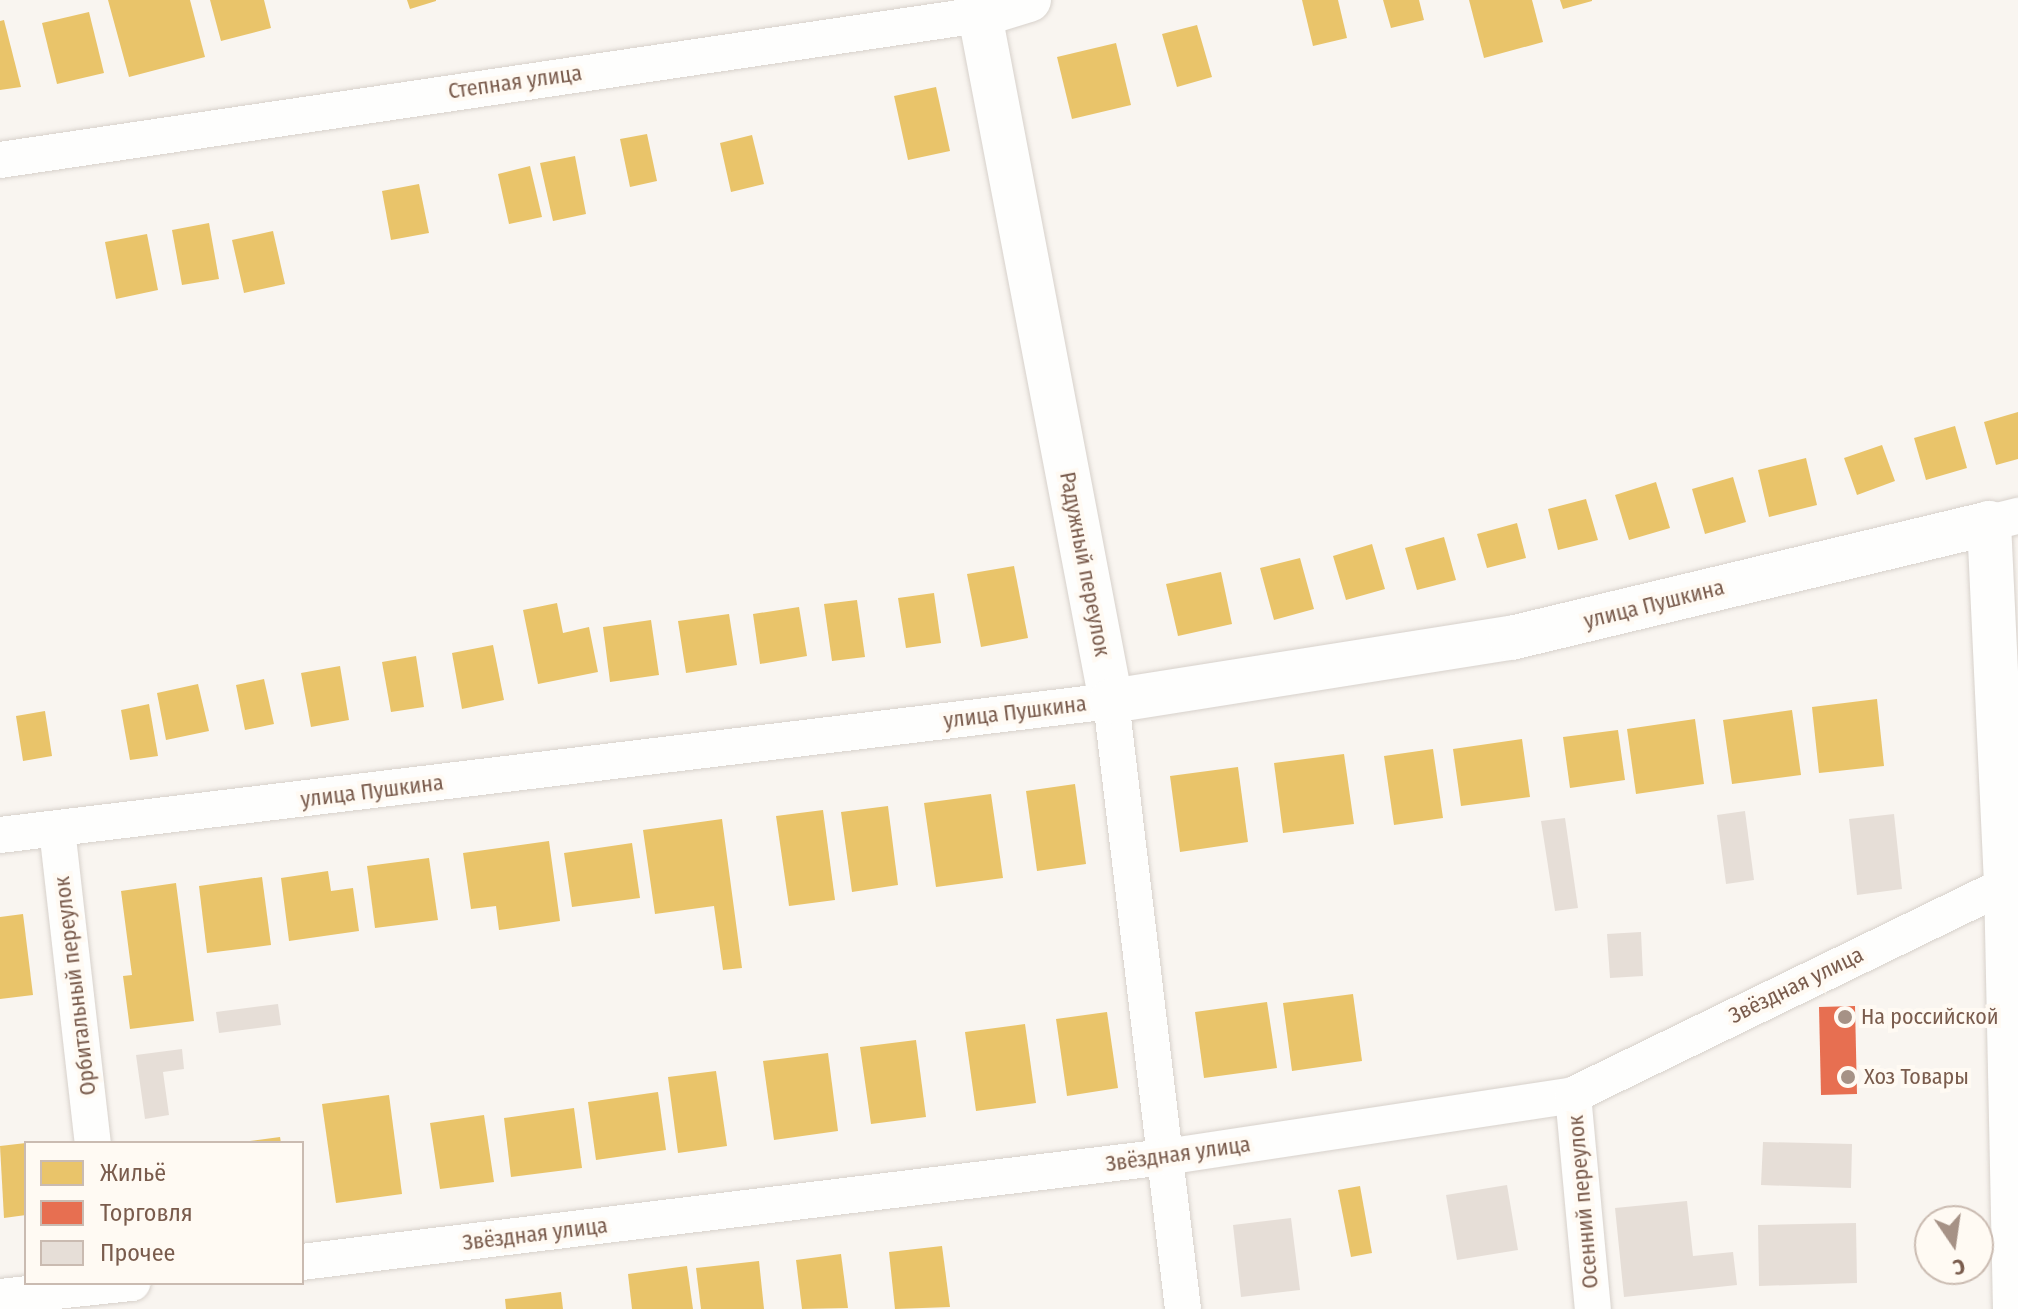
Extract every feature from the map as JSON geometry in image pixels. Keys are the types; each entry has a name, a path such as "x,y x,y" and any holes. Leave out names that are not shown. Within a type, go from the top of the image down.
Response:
{"street":[{"name":"Степная улица","path":"0,160 980,15 1029,0"},
{"name":"Радужный переулок","path":"980,15 1111,701 1183,1309"},
{"name":"улица Пушкина","path":"0,835 1111,701 1511,638 2004,520"},
{"path":"2004,520 2012,880 2015,1309"},
{"name":"Орбитальный переулок","path":"57,829 93,1141"},
{"name":"Звёздная улица","path":"304,1262 1165,1157 1573,1095 2012,880"},
{"name":"Осенний переулок","path":"1573,1095 1593,1309"},
{"path":"0,1297 116,1290"}],"building: Жильё":[{"path":"108,0 190,0 205,57 129,77"},
{"path":"210,0 264,0 271,28 221,41"},
{"path":"407,0 436,0 436,1 410,9"},
{"path":"1302,0 1338,0 1347,38 1313,46"},
{"path":"1383,0 1419,0 1424,20 1391,28"},
{"path":"1469,0 1532,0 1543,42 1484,58"},
{"path":"1560,0 1592,0 1592,1 1563,9"},
{"path":"89,12 104,73 57,84 42,23"},
{"path":"4,20 21,87 0,90 0,21"},
{"path":"1197,25 1212,77 1177,87 1162,34"},
{"path":"1116,43 1131,105 1072,119 1057,57"},
{"path":"936,87 950,151 908,160 894,96"},
{"path":"647,134 657,181 630,187 620,139"},
{"path":"752,135 764,184 731,192 720,143"},
{"path":"575,156 586,214 553,221 540,163"},
{"path":"530,166 542,217 509,224 498,174"},
{"path":"419,184 429,233 391,240 382,191"},
{"path":"209,223 219,279 182,285 172,230"},
{"path":"273,231 285,284 244,293 232,240"},
{"path":"147,234 158,290 116,299 105,242"},
{"path":"2018,412 2018,459 1996,465 1984,422"},
{"path":"1955,426 1967,468 1926,480 1914,438"},
{"path":"1882,445 1895,481 1857,495 1844,458"},
{"path":"1806,458 1817,505 1769,517 1758,470"},
{"path":"1733,477 1746,522 1705,534 1692,489"},
{"path":"1656,482 1670,528 1629,540 1615,495"},
{"path":"1586,499 1598,540 1558,550 1548,509"},
{"path":"1517,523 1526,558 1487,568 1477,534"},
{"path":"1444,537 1456,580 1417,590 1405,548"},
{"path":"1372,544 1385,589 1346,600 1333,556"},
{"path":"1300,558 1314,609 1274,620 1260,568"},
{"path":"1014,566 1028,638 981,647 967,574"},
{"path":"1221,572 1232,624 1178,636 1166,584"},
{"path":"934,593 941,643 906,648 898,598"},
{"path":"857,600 865,657 832,661 824,604"},
{"path":"557,603 563,633 589,627 598,672 538,684 523,610"},
{"path":"799,607 807,656 760,664 753,614"},
{"path":"729,614 737,665 686,673 678,621"},
{"path":"651,620 659,675 610,682 603,627"},
{"path":"493,645 504,700 462,709 452,653"},
{"path":"416,656 424,707 391,712 382,662"},
{"path":"340,666 349,720 311,727 301,673"},
{"path":"264,679 274,724 245,730 236,685"},
{"path":"198,684 209,731 166,740 157,693"},
{"path":"1877,699 1884,766 1819,773 1812,707"},
{"path":"149,704 158,756 130,760 121,710"},
{"path":"1792,710 1801,775 1732,784 1723,720"},
{"path":"45,711 52,756 23,761 16,716"},
{"path":"1695,719 1704,784 1636,794 1627,729"},
{"path":"1618,730 1625,780 1570,788 1563,737"},
{"path":"1522,739 1530,797 1461,806 1453,749"},
{"path":"1433,749 1443,818 1394,825 1384,756"},
{"path":"1344,754 1354,824 1283,833 1274,763"},
{"path":"1238,767 1248,842 1180,852 1170,776"},
{"path":"1075,784 1086,864 1037,871 1026,791"},
{"path":"991,794 1003,878 936,887 924,803"},
{"path":"888,806 898,885 852,892 841,812"},
{"path":"823,810 835,900 789,906 776,816"},
{"path":"722,819 742,968 723,970 714,906 655,914 643,830"},
{"path":"549,841 560,921 499,930 496,906 471,909 463,853"},
{"path":"632,843 640,898 572,907 564,853"},
{"path":"429,858 438,920 375,928 367,866"},
{"path":"328,871 331,891 353,888 359,931 289,941 281,878"},
{"path":"262,877 271,945 207,953 199,886"},
{"path":"176,883 194,1021 130,1029 123,976 132,975 121,891"},
{"path":"23,914 33,995 0,999 0,917"},
{"path":"1353,994 1362,1061 1292,1071 1283,1003"},
{"path":"1267,1002 1277,1068 1204,1078 1195,1012"},
{"path":"1107,1012 1118,1088 1067,1096 1056,1019"},
{"path":"1025,1024 1036,1103 976,1111 965,1032"},
{"path":"916,1040 926,1117 871,1124 860,1047"},
{"path":"828,1053 838,1131 774,1140 763,1061"},
{"path":"716,1071 727,1146 678,1153 668,1077"},
{"path":"658,1092 666,1150 596,1160 588,1102"},
{"path":"389,1095 402,1194 336,1203 322,1104"},
{"path":"574,1108 582,1168 511,1177 504,1118"},
{"path":"484,1115 494,1182 440,1189 430,1123"},
{"path":"280,1137 281,1141 250,1141"},
{"path":"24,1143 24,1215 4,1218 0,1146"},
{"path":"1360,1186 1372,1253 1351,1257 1338,1190"},
{"path":"942,1246 950,1307 895,1309 889,1252"},
{"path":"841,1254 848,1308 802,1309 796,1260"},
{"path":"759,1261 764,1309 701,1309 696,1268"},
{"path":"687,1266 693,1309 632,1309 628,1274"},
{"path":"561,1292 563,1309 506,1309 505,1299"}],"building: Торговля":[{"path":"1855,1006 1857,1094 1821,1095 1819,1007"}],"building: Прочее":[{"path":"1745,811 1754,880 1726,884 1717,815"},
{"path":"1894,814 1902,889 1857,895 1849,819"},
{"path":"1565,818 1578,908 1555,911 1541,821"},
{"path":"1641,932 1643,976 1610,978 1607,934"},
{"path":"278,1004 281,1025 219,1033 216,1012"},
{"path":"182,1049 184,1069 163,1072 169,1115 145,1119 136,1055"},
{"path":"1763,1142 1852,1144 1851,1188 1761,1185"},
{"path":"1507,1185 1518,1250 1457,1260 1446,1195"},
{"path":"1687,1201 1693,1256 1733,1252 1737,1285 1624,1297 1615,1208"},
{"path":"1291,1218 1300,1290 1241,1297 1233,1225"},
{"path":"1856,1223 1857,1283 1759,1286 1758,1225"}],"place":[{"name":"На российской","path":"1845,1017"},
{"name":"Хоз Товары","path":"1848,1077"}]}
